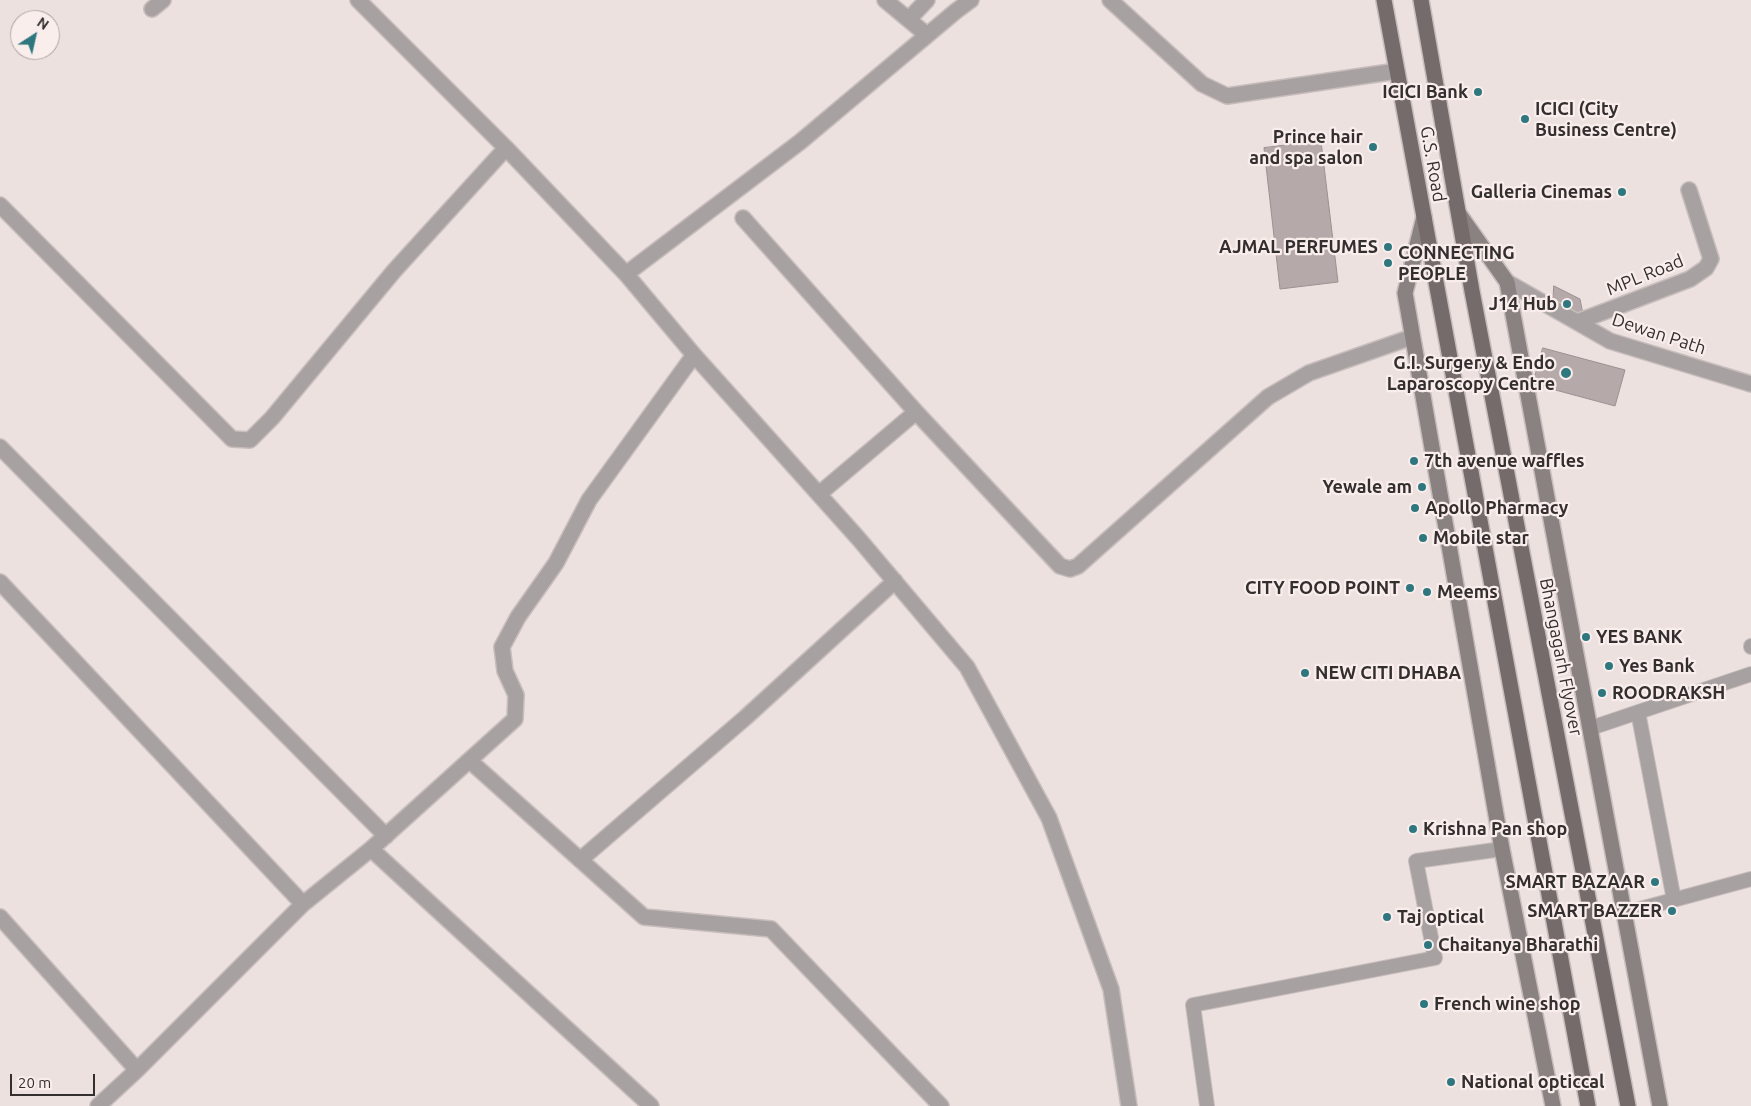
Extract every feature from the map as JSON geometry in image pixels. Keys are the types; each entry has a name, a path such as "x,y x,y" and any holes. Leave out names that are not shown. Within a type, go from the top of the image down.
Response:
{"main road":[{"name":"G.S. Road","path":"1384,0 1424,217"},
{"name":"G.S. Road","path":"1420,0 1459,214"},
{"path":"1459,214 1507,282 1660,1106"},
{"name":"Bhangagarh Flyover","path":"1459,214 1472,291 1628,1106"},
{"path":"1424,217 1588,1106"},
{"path":"1424,217 1405,293 1502,850 1553,1106"}],"street":[{"path":"358,0 506,148 626,274 694,355 895,581 967,667 1050,818 1111,989 1129,1106"},
{"path":"885,0 927,35"},
{"path":"909,19 927,0"},
{"path":"626,274 800,142 971,0"},
{"path":"1110,0 1202,84 1227,96 1397,71"},
{"path":"0,205 232,439 250,440 272,418 394,270 506,148"},
{"name":"MPL Road","path":"1576,322 1690,278 1706,268 1711,259 1689,190"},
{"path":"743,218 916,412 1060,566 1070,569 1078,566 1268,397 1308,373 1412,337"},
{"name":"Dewan Path","path":"1507,282 1610,341 1751,384"},
{"path":"98,1106 137,1070 303,904 372,849 515,719 516,695 505,672 502,647 518,617 556,563 589,500 694,355"},
{"path":"819,494 916,412"},
{"path":"0,447 386,836"},
{"path":"580,860 745,718 895,581"},
{"path":"0,582 303,904"},
{"path":"470,761 644,917 771,930 941,1106"},
{"path":"372,849 651,1106"},
{"path":"0,917 137,1070"}],"lane":[{"path":"1590,728 1751,674"},
{"path":"1638,712 1674,900"},
{"path":"1207,1106 1193,1005 1435,958 1416,861 1502,850"},
{"path":"1625,912 1751,879"}],"building":[{"path":"1321,141 1338,282 1280,289 1264,148"},
{"name":"J14 Hub","path":"1554,286 1580,299 1583,314 1553,309"},
{"path":"1543,348 1625,370 1615,406 1533,384"}],"place":[{"name":"ICICI Bank","path":"1478,92"},
{"name":"ICICI (City Business Centre)","path":"1525,119"},
{"name":"Prince hair and spa salon","path":"1373,147"},
{"name":"Galleria Cinemas","path":"1622,192"},
{"name":"AJMAL PERFUMES","path":"1388,247"},
{"name":"CONNECTING PEOPLE","path":"1388,263"},
{"name":"J14 Hub","path":"1567,304"},
{"name":"G.I. Surgery & Endo Laparoscopy Centre","path":"1566,373"},
{"name":"7th avenue waffles","path":"1414,461"},
{"name":"Yewale am","path":"1422,487"},
{"name":"Apollo Pharmacy","path":"1415,508"},
{"name":"Mobile star","path":"1423,538"},
{"name":"CITY FOOD POINT","path":"1410,588"},
{"name":"Meems","path":"1427,592"},
{"name":"YES BANK","path":"1586,637"},
{"name":"Yes Bank","path":"1609,666"},
{"name":"NEW CITI DHABA","path":"1305,673"},
{"name":"ROODRAKSH","path":"1602,693"},
{"name":"Krishna Pan shop","path":"1413,829"},
{"name":"SMART BAZAAR","path":"1655,882"},
{"name":"SMART BAZZER","path":"1672,911"},
{"name":"Taj optical","path":"1387,917"},
{"name":"Chaitanya Bharathi","path":"1428,945"},
{"name":"French wine shop","path":"1424,1004"},
{"name":"National opticcal","path":"1451,1082"}]}
